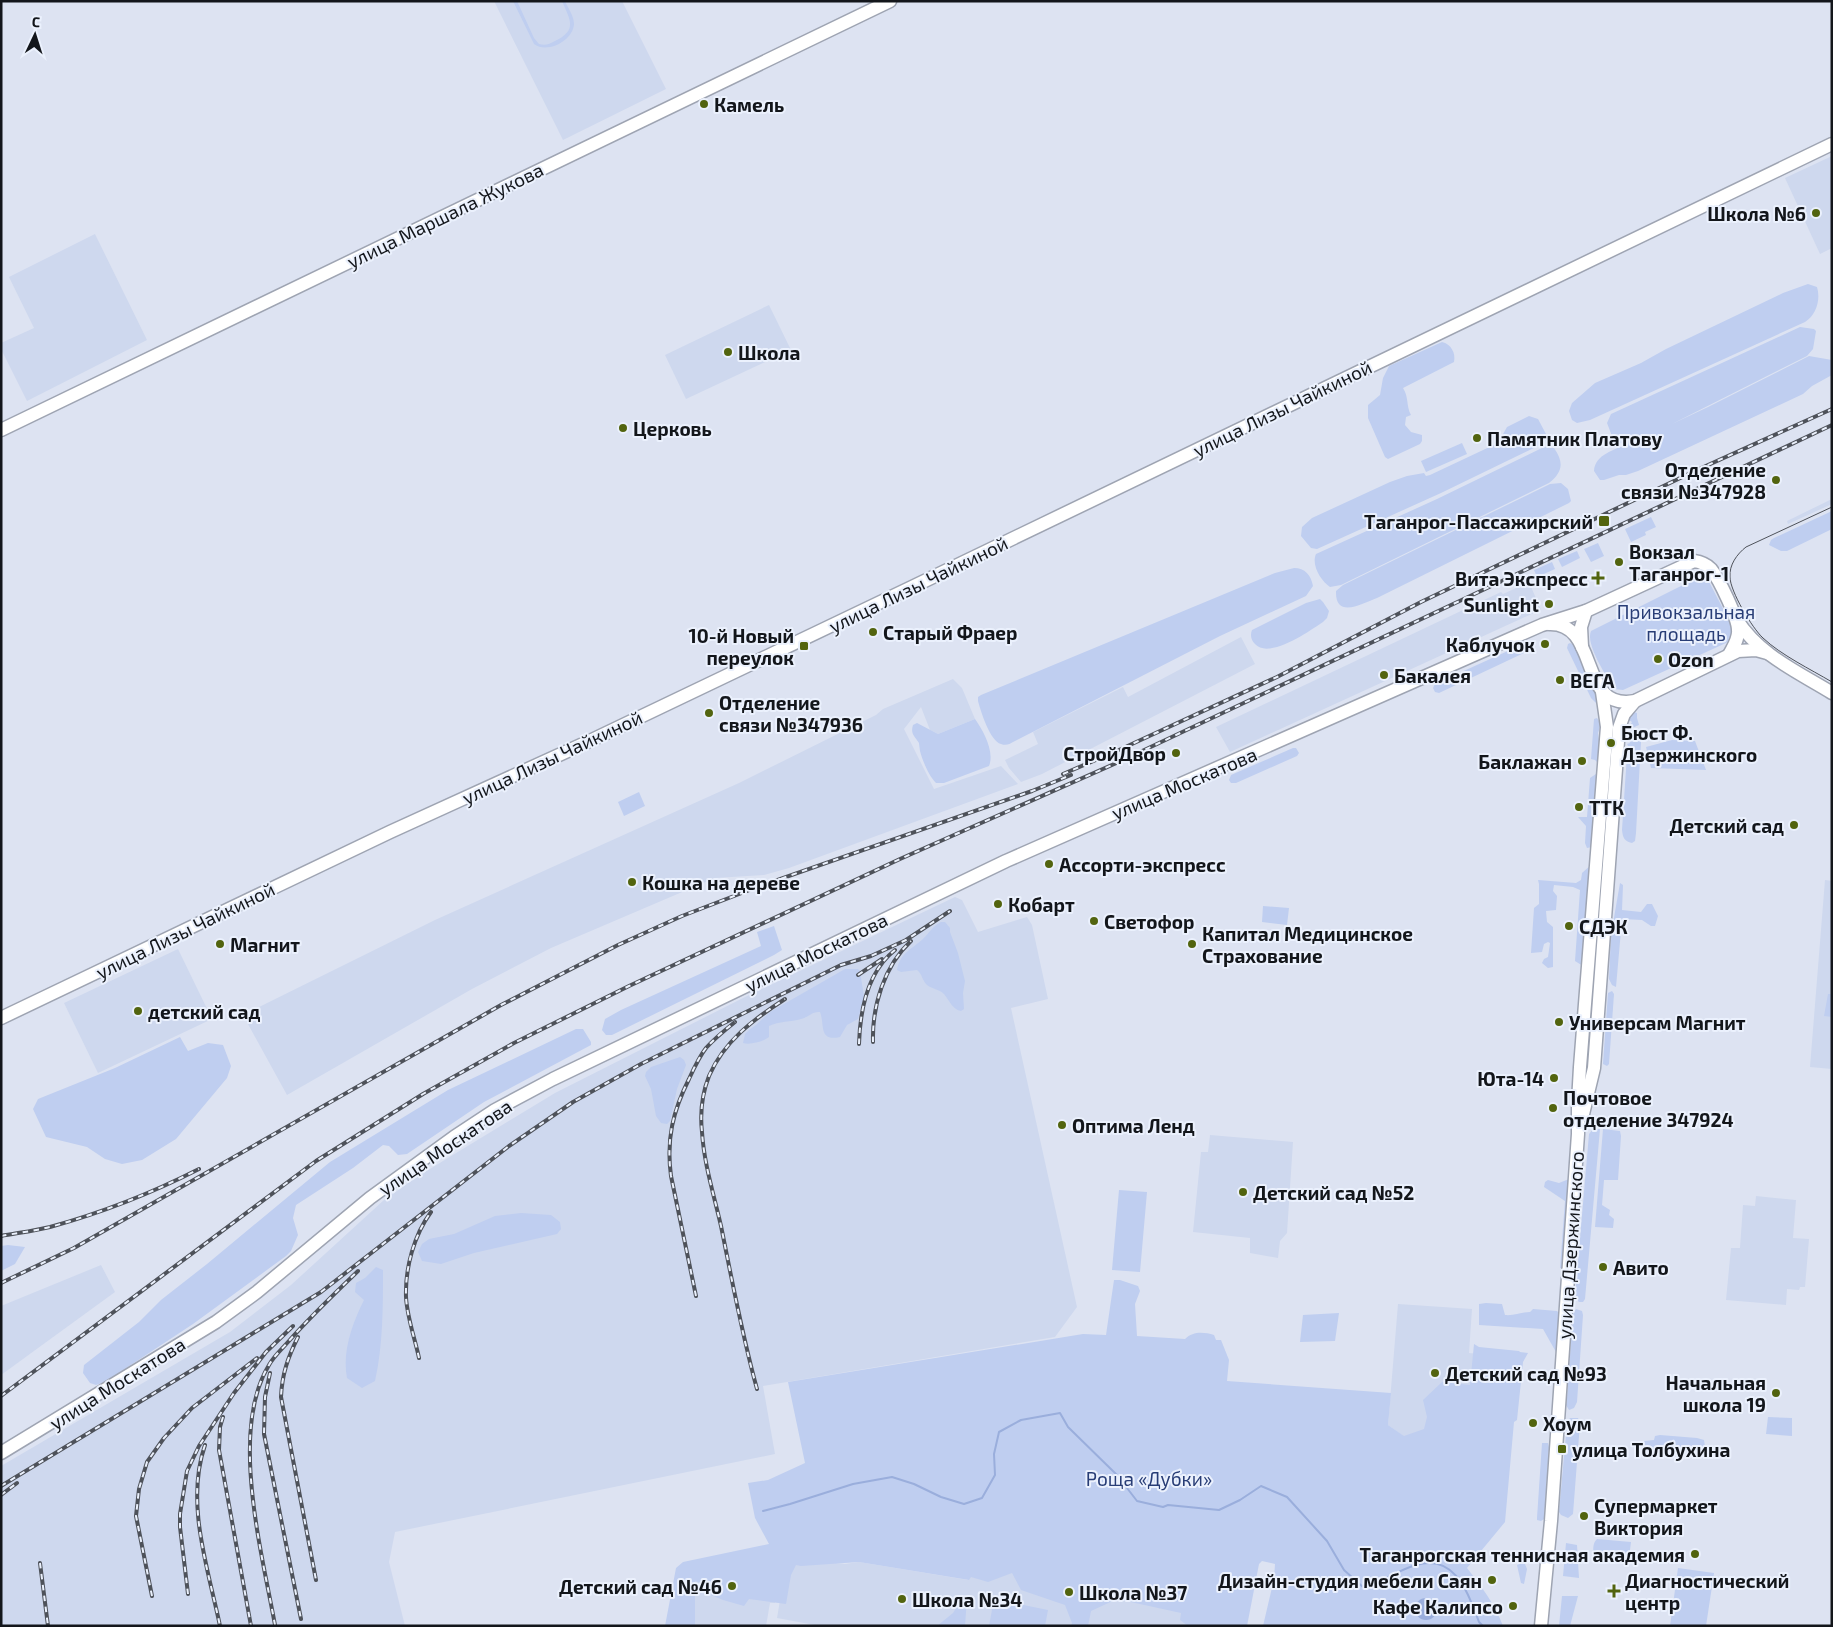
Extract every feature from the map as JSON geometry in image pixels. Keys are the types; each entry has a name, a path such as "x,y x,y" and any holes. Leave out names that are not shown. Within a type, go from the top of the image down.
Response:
{"main road":[{"name":"улица Маршала Жукова","path":"1,430 890,1"},
{"name":"улица Лизы Чайкиной","path":"1,1018 381,836 594,739 902,592 1832,144"},
{"name":"улица Москатова","path":"1,1453 216,1322 296,1260 340,1222 448,1142 495,1110 545,1083 1021,854 1542,625 1580,613 1694,561 1700,562 1711,570 1736,618"},
{"path":"1580,613 1582,646"},
{"path":"1736,618 1748,636 1767,654"},
{"path":"1728,655 1736,642 1738,634 1736,618"},
{"path":"1542,625 1557,624 1566,627 1582,646 1602,692 1619,702 1635,701 1728,655 1747,650 1756,650 1767,654 1832,693"},
{"name":"улица Дзержинского","path":"1542,1626 1578,1134 1580,1067 1608,726 1602,692"},
{"name":"улица Дзержинского","path":"1578,1134 1594,1068 1619,728 1624,714 1635,701"}],"shaded area":[{"path":"494,1 622,1 666,89 563,140"},
{"name":"Школа №6","path":"1832,156 1832,248 1820,254 1785,178"},
{"path":"95,234 147,340 27,401 1,349 1,343 34,328 9,277"},
{"name":"Школа","path":"769,305 791,350 686,399 665,355"},
{"path":"1832,499 1832,504 1788,524 1787,521"},
{"path":"1529,582 1541,610 1230,752 1216,727 1501,592 1503,594"},
{"path":"1241,637 1255,664 1042,774 1021,782 1009,768 1005,760 1038,744 1033,732 1123,687 1128,697"},
{"path":"953,679 962,688 975,719 938,734 930,730 921,707 904,729 934,789 1001,766 1018,784 789,868 764,875 715,878 551,948 472,989 287,1095 243,1015 435,920 739,783 876,715 883,709"},
{"path":"1825,880 1832,881 1832,1069 1810,1067"},
{"path":"955,897 962,900 978,932 1027,917 1032,925 1048,999 1011,1008 1077,1307 1055,1337 763,1386 775,1454 395,1532 389,1562 405,1626 1,1626 1,1466 230,1332 291,1285 384,1200 420,1175 555,1093 745,997"},
{"name":"детский сад","path":"178,949 212,1019 98,1073 64,1003"},
{"name":"Детский сад №52","path":"1210,1135 1293,1142 1287,1233 1280,1241 1278,1258 1250,1253 1250,1238 1193,1232 1201,1152 1208,1152"},
{"path":"1756,1196 1796,1200 1793,1238 1809,1239 1805,1287 1800,1287 1799,1290 1787,1289 1786,1305 1726,1300 1731,1248 1740,1248 1743,1205 1755,1206"},
{"path":"101,1265 115,1292 1,1375 1,1306"},
{"name":"Детский сад №93","path":"1398,1304 1472,1309 1469,1353 1480,1354 1470,1459 1433,1457 1388,1425"},
{"name":"Детский сад №46","path":"784,1555 775,1603 770,1603 766,1626 678,1626 688,1568"},
{"name":"Школа №34","path":"787,1558 845,1564 859,1562 968,1580 974,1560 1206,1609 1223,1626 820,1626 777,1618"},
{"path":"1426,1598 1434,1601 1437,1609 1434,1617 1426,1620 1418,1617 1415,1609 1418,1601"}],"green space":[{"path":"513,1 517,1 534,38 539,44 549,44 567,33 570,24 562,1 565,1 573,18 573,30 569,36 552,47 539,47 534,44"},
{"path":"1808,284 1817,287 1818,302 1815,311 1805,322 1590,420 1577,423 1572,420 1569,411 1572,403 1595,383 1641,363 1666,349 1783,293"},
{"path":"1800,327 1816,331 1813,349 1807,356 1672,424 1809,356 1832,360 1832,375 1812,386 1803,394 1638,471 1600,480 1594,471 1598,460 1606,453 1627,444 1618,442 1612,435 1607,423 1611,414"},
{"path":"1442,342 1452,349 1454,362 1403,388 1411,415 1406,417 1405,425 1411,432 1422,435 1422,441 1420,444 1388,459 1385,457 1368,418 1368,405 1380,395 1383,378 1389,366"},
{"path":"1529,416 1538,419 1546,434 1546,441 1538,446 1441,493 1317,549 1311,548 1301,536 1302,527 1312,518 1390,482 1424,473 1426,476 1430,475 1498,443 1507,427"},
{"path":"1462,443 1467,454 1426,472 1421,461"},
{"path":"1544,447 1554,448 1561,462 1557,475 1549,483 1341,585 1330,587 1323,581 1316,568 1316,554 1437,499"},
{"path":"1561,483 1568,489 1571,501 1569,503 1358,606 1345,607 1340,605 1337,600 1336,591 1343,585 1550,484"},
{"path":"1832,511 1832,529 1787,551 1781,551 1769,545 1774,538"},
{"path":"1651,517 1656,527 1645,532 1646,535 1631,542 1625,529"},
{"path":"1598,543 1604,556 1591,562 1584,549"},
{"path":"1577,551 1580,558 1562,567 1558,559"},
{"path":"1552,562 1555,569 1537,577 1534,570"},
{"path":"1294,568 1304,571 1311,579 1313,586 1306,596 1220,636 1009,744 1003,745 993,738 978,701 978,697 981,695 1275,573"},
{"name":"Привокзальная площадь","path":"1705,574 1733,628 1732,638 1726,643 1623,690 1614,689 1594,652 1590,637 1591,631"},
{"path":"1320,599 1329,611 1327,618 1309,631 1290,642 1270,648 1261,648 1253,641 1251,636 1252,630 1306,603"},
{"path":"1570,643 1574,645 1597,694 1597,704 1591,698 1567,648"},
{"path":"1521,645 1525,645 1526,652 1439,693 1435,692 1433,688 1435,684"},
{"path":"1634,712 1637,713 1639,725 1632,728 1630,726 1632,722 1629,720"},
{"path":"1597,718 1601,724 1598,733 1599,740 1603,743 1599,764 1591,759 1594,719"},
{"path":"975,719 985,735 989,748 989,766 944,783 936,783 925,764 919,743 913,733 913,725 917,723 938,734"},
{"path":"1638,735 1641,742 1636,833 1635,841 1632,843 1624,839 1622,830 1627,754 1631,751 1627,744 1630,743 1629,737"},
{"path":"1672,740 1695,741 1706,770 1651,768 1646,747"},
{"path":"1296,748 1299,753 1297,756 1236,783 1231,783 1229,780 1231,775"},
{"path":"1598,774 1597,812 1592,820 1595,823 1592,847 1587,848 1585,843 1586,826 1578,817 1587,817 1590,778"},
{"path":"639,792 645,806 624,816 618,802"},
{"path":"1591,865 1583,966 1575,961 1580,890 1573,887 1554,885 1553,891 1557,896 1556,910 1546,911 1547,922 1553,927 1553,967 1548,968 1542,963 1548,957 1550,943 1544,944 1542,952 1531,953 1534,908 1539,904 1538,880 1576,883 1581,880 1582,873"},
{"path":"1599,867 1605,867 1590,1058 1588,1060 1586,1058"},
{"path":"1620,883 1623,885 1622,910 1641,912 1647,904 1652,904 1658,916 1655,926 1651,926 1642,920 1622,919 1616,987 1612,985 1609,979 1611,935"},
{"path":"1263,906 1289,908 1287,925 1262,922"},
{"path":"941,922 945,922 950,928 965,981 963,993 964,1009 961,1011 953,1007 942,992 926,984 917,970 901,972 897,970 904,955"},
{"path":"774,926 782,950 774,955 612,1035 606,1035 602,1030 605,1019 621,1010 761,946 757,932"},
{"path":"845,969 858,969 860,971 864,997 858,1019 847,1025 840,1037 828,1037 825,1034 820,1012 817,1012 801,1019 773,1024 769,1026 769,1037 766,1039 760,1042 743,1043 745,1034 770,1012"},
{"path":"1612,991 1614,994 1609,1064 1607,1066 1603,1064 1608,993"},
{"path":"1828,994 1832,994 1832,1017 1824,1016"},
{"path":"576,1029 583,1029 591,1045 484,1102 407,1154 398,1155 389,1146 383,1145 353,1168 296,1205 293,1218 298,1235 291,1251 286,1256 193,1324 105,1382 96,1385 90,1383 83,1373 84,1365 139,1322 161,1300 330,1162 448,1090"},
{"path":"180,1037 188,1051 208,1043 223,1045 231,1066 227,1078 176,1139 142,1160 122,1164 105,1159 87,1147 46,1137 33,1109 38,1099 115,1068"},
{"path":"680,1057 686,1065 677,1089 670,1121 667,1124 661,1123 656,1116 651,1089 645,1076 646,1072 651,1067"},
{"path":"1593,1129 1600,1129 1585,1299 1583,1302 1579,1302 1576,1299 1576,1285 1589,1134"},
{"path":"1603,1129 1620,1131 1621,1136 1618,1180 1604,1180 1602,1205 1610,1210 1609,1215 1614,1219 1613,1228 1595,1227"},
{"path":"1569,1179 1565,1269 1560,1268 1565,1201 1544,1187 1545,1182 1548,1180 1559,1183"},
{"path":"1119,1190 1147,1192 1140,1272 1112,1270"},
{"path":"521,1213 551,1215 560,1222 561,1229 557,1234 474,1253 441,1264 422,1261 418,1252 422,1244 429,1239 454,1234 495,1216"},
{"path":"1,1246 25,1247 15,1264 1,1271"},
{"path":"376,1267 383,1270 380,1354 375,1381 362,1388 347,1378 347,1348 352,1328 364,1300 355,1292 356,1283 365,1278"},
{"name":"Роща «Дубки»","path":"1114,1280 1138,1286 1140,1291 1135,1304 1137,1336 1185,1339 1188,1336 1199,1333 1214,1335 1216,1340 1221,1340 1229,1360 1227,1381 1391,1393 1388,1425 1404,1436 1424,1429 1427,1417 1423,1400 1442,1382 1470,1385 1474,1344 1479,1347 1528,1353 1523,1362 1517,1420 1514,1422 1505,1522 1467,1568 1492,1603 1503,1626 1263,1626 1274,1579 1275,1564 1262,1561 1259,1564 1247,1626 1188,1626 1180,1620 1181,1613 1117,1599 1091,1611 1088,1626 1071,1626 1072,1623 1065,1605 1021,1590 1012,1573 988,1582 971,1577 969,1580 859,1562 796,1565 791,1575 786,1604 749,1599 744,1606 706,1593 703,1584 695,1581 695,1626 665,1626 676,1568 683,1562 769,1544 755,1518 748,1483 768,1480 805,1463 788,1382 1083,1334 1106,1335"},
{"path":"1479,1304 1502,1304 1505,1315 1530,1312 1533,1309 1557,1311 1561,1315 1559,1348 1556,1352 1543,1329 1479,1325"},
{"path":"1576,1309 1582,1311 1583,1315 1577,1402 1574,1408 1569,1410 1566,1405 1573,1314"},
{"path":"1339,1313 1335,1341 1300,1342 1303,1315"},
{"path":"1768,1417 1792,1418 1792,1436 1766,1434"},
{"path":"1570,1418 1578,1418 1580,1423 1573,1514 1568,1518 1559,1512 1567,1423"},
{"path":"1655,1436 1704,1440 1706,1453 1684,1455 1643,1449 1644,1441 1654,1440"},
{"path":"1542,1443 1548,1443 1549,1447 1544,1519 1541,1521 1537,1520 1537,1518"},
{"path":"1597,1539 1631,1542 1629,1558 1617,1560 1595,1556 1593,1547"},
{"path":"1566,1543 1577,1545 1579,1578 1563,1576"},
{"path":"1525,1564 1527,1569 1524,1584 1521,1583 1517,1565"},
{"path":"1678,1568 1714,1573 1706,1626 1670,1626"},
{"path":"1562,1596 1578,1596 1570,1626 1559,1626"},
{"path":"963,1597 967,1598 965,1626 937,1626 953,1613"},
{"path":"994,1599 1048,1610 1045,1626 989,1626"}],"waterway":[{"path":"763,1511 853,1484 892,1477 914,1484 941,1497 964,1504 982,1498 995,1475 994,1454 999,1432 1021,1420 1060,1413 1068,1427 1117,1475 1137,1501 1163,1507 1168,1505 1219,1510 1240,1500 1261,1486 1287,1497 1327,1541 1344,1570 1364,1588 1416,1565 1430,1563 1441,1565 1451,1570 1465,1588 1479,1622 1483,1626"}],"tram line":[{"path":"1832,507 1746,547 1734,560 1730,573 1731,583 1742,609 1763,638 1787,656 1832,682"}],"railway":[{"path":"1063,774 1277,677 1421,602 1697,470 1832,409"},
{"path":"1,1396 316,1161 423,1094 514,1043 629,986 900,859 1121,761 1832,425"},
{"path":"1,1283 74,1248 501,1005 618,945 682,916 760,886 1032,791 1071,775"},
{"path":"1,1486 321,1292 509,1146 573,1102 641,1064 841,965 871,956 906,940 950,911"},
{"path":"873,1042 877,1001 882,987 894,962 911,941"},
{"path":"859,1044 861,1018 867,993 878,969 895,950"},
{"path":"858,975 882,959"},
{"path":"757,1389 707,1168 701,1111 709,1076 723,1052 751,1023 785,999"},
{"path":"696,1296 671,1176 670,1137 683,1091 703,1051 735,1022"},
{"path":"1,1236 50,1227 107,1209 199,1169"},
{"path":"419,1358 408,1312 406,1286 409,1263 415,1241 431,1212"},
{"path":"275,1625 252,1492 251,1423 257,1392 269,1365 276,1356 313,1315 358,1271"},
{"path":"188,1594 180,1527 180,1514 187,1471 199,1446 234,1393 266,1352 293,1326"},
{"path":"298,1337 286,1366 281,1397 316,1580"},
{"path":"152,1596 136,1516 139,1489 147,1462 164,1438 192,1408 257,1358"},
{"path":"270,1373 265,1397 264,1434 301,1619"},
{"path":"223,1417 220,1427 219,1450 251,1626"},
{"path":"205,1445 199,1467 198,1512 200,1536 220,1626"},
{"path":"1,1495 17,1483"},
{"path":"40,1563 48,1626"}],"place":[{"name":"Камель","path":"704,104"},
{"name":"Школа №6","path":"1816,213"},
{"name":"Школа","path":"728,352"},
{"name":"Церковь","path":"623,428"},
{"name":"Памятник Платову","path":"1477,438"},
{"name":"Отделение связи №347928","path":"1776,480"},
{"name":"Таганрог-Пассажирский","path":"1604,521"},
{"name":"Вокзал Таганрог-1","path":"1619,562"},
{"name":"Вита Экспресс","path":"1598,578"},
{"name":"Sunlight","path":"1549,604"},
{"name":"Старый Фраер","path":"873,632"},
{"name":"Каблучок","path":"1545,644"},
{"name":"10-й Новый переулок","path":"804,646"},
{"name":"Ozon","path":"1658,659"},
{"name":"Бакалея","path":"1384,675"},
{"name":"ВЕГА","path":"1560,680"},
{"name":"Отделение связи №347936","path":"709,713"},
{"name":"Бюст Ф. Дзержинского","path":"1611,743"},
{"name":"СтройДвор","path":"1176,753"},
{"name":"Баклажан","path":"1582,761"},
{"name":"ТТК","path":"1579,807"},
{"name":"Детский сад","path":"1794,825"},
{"name":"Ассорти-экспресс","path":"1049,864"},
{"name":"Кошка на дереве","path":"632,882"},
{"name":"Кобарт","path":"998,904"},
{"name":"Светофор","path":"1094,921"},
{"name":"СДЭК","path":"1569,926"},
{"name":"Магнит","path":"220,944"},
{"name":"Капитал Медицинское Страхование","path":"1192,944"},
{"name":"детский сад","path":"138,1011"},
{"name":"Универсам Магнит","path":"1559,1022"},
{"name":"Юта-14","path":"1554,1078"},
{"name":"Почтовое отделение 347924","path":"1553,1108"},
{"name":"Оптима Ленд","path":"1062,1125"},
{"name":"Детский сад №52","path":"1243,1192"},
{"name":"Авито","path":"1603,1267"},
{"name":"Детский сад №93","path":"1435,1373"},
{"name":"Начальная школа 19","path":"1776,1393"},
{"name":"Хоум","path":"1533,1423"},
{"name":"улица Толбухина","path":"1562,1449"},
{"name":"Супермаркет Виктория","path":"1584,1516"},
{"name":"Таганрогская теннисная академия","path":"1695,1554"},
{"name":"Дизайн-студия мебели Саян","path":"1492,1580"},
{"name":"Детский сад №46","path":"732,1586"},
{"name":"Диагностический центр","path":"1614,1591"},
{"name":"Школа №37","path":"1069,1592"},
{"name":"Школа №34","path":"902,1599"},
{"name":"Кафе Калипсо","path":"1513,1606"}]}
